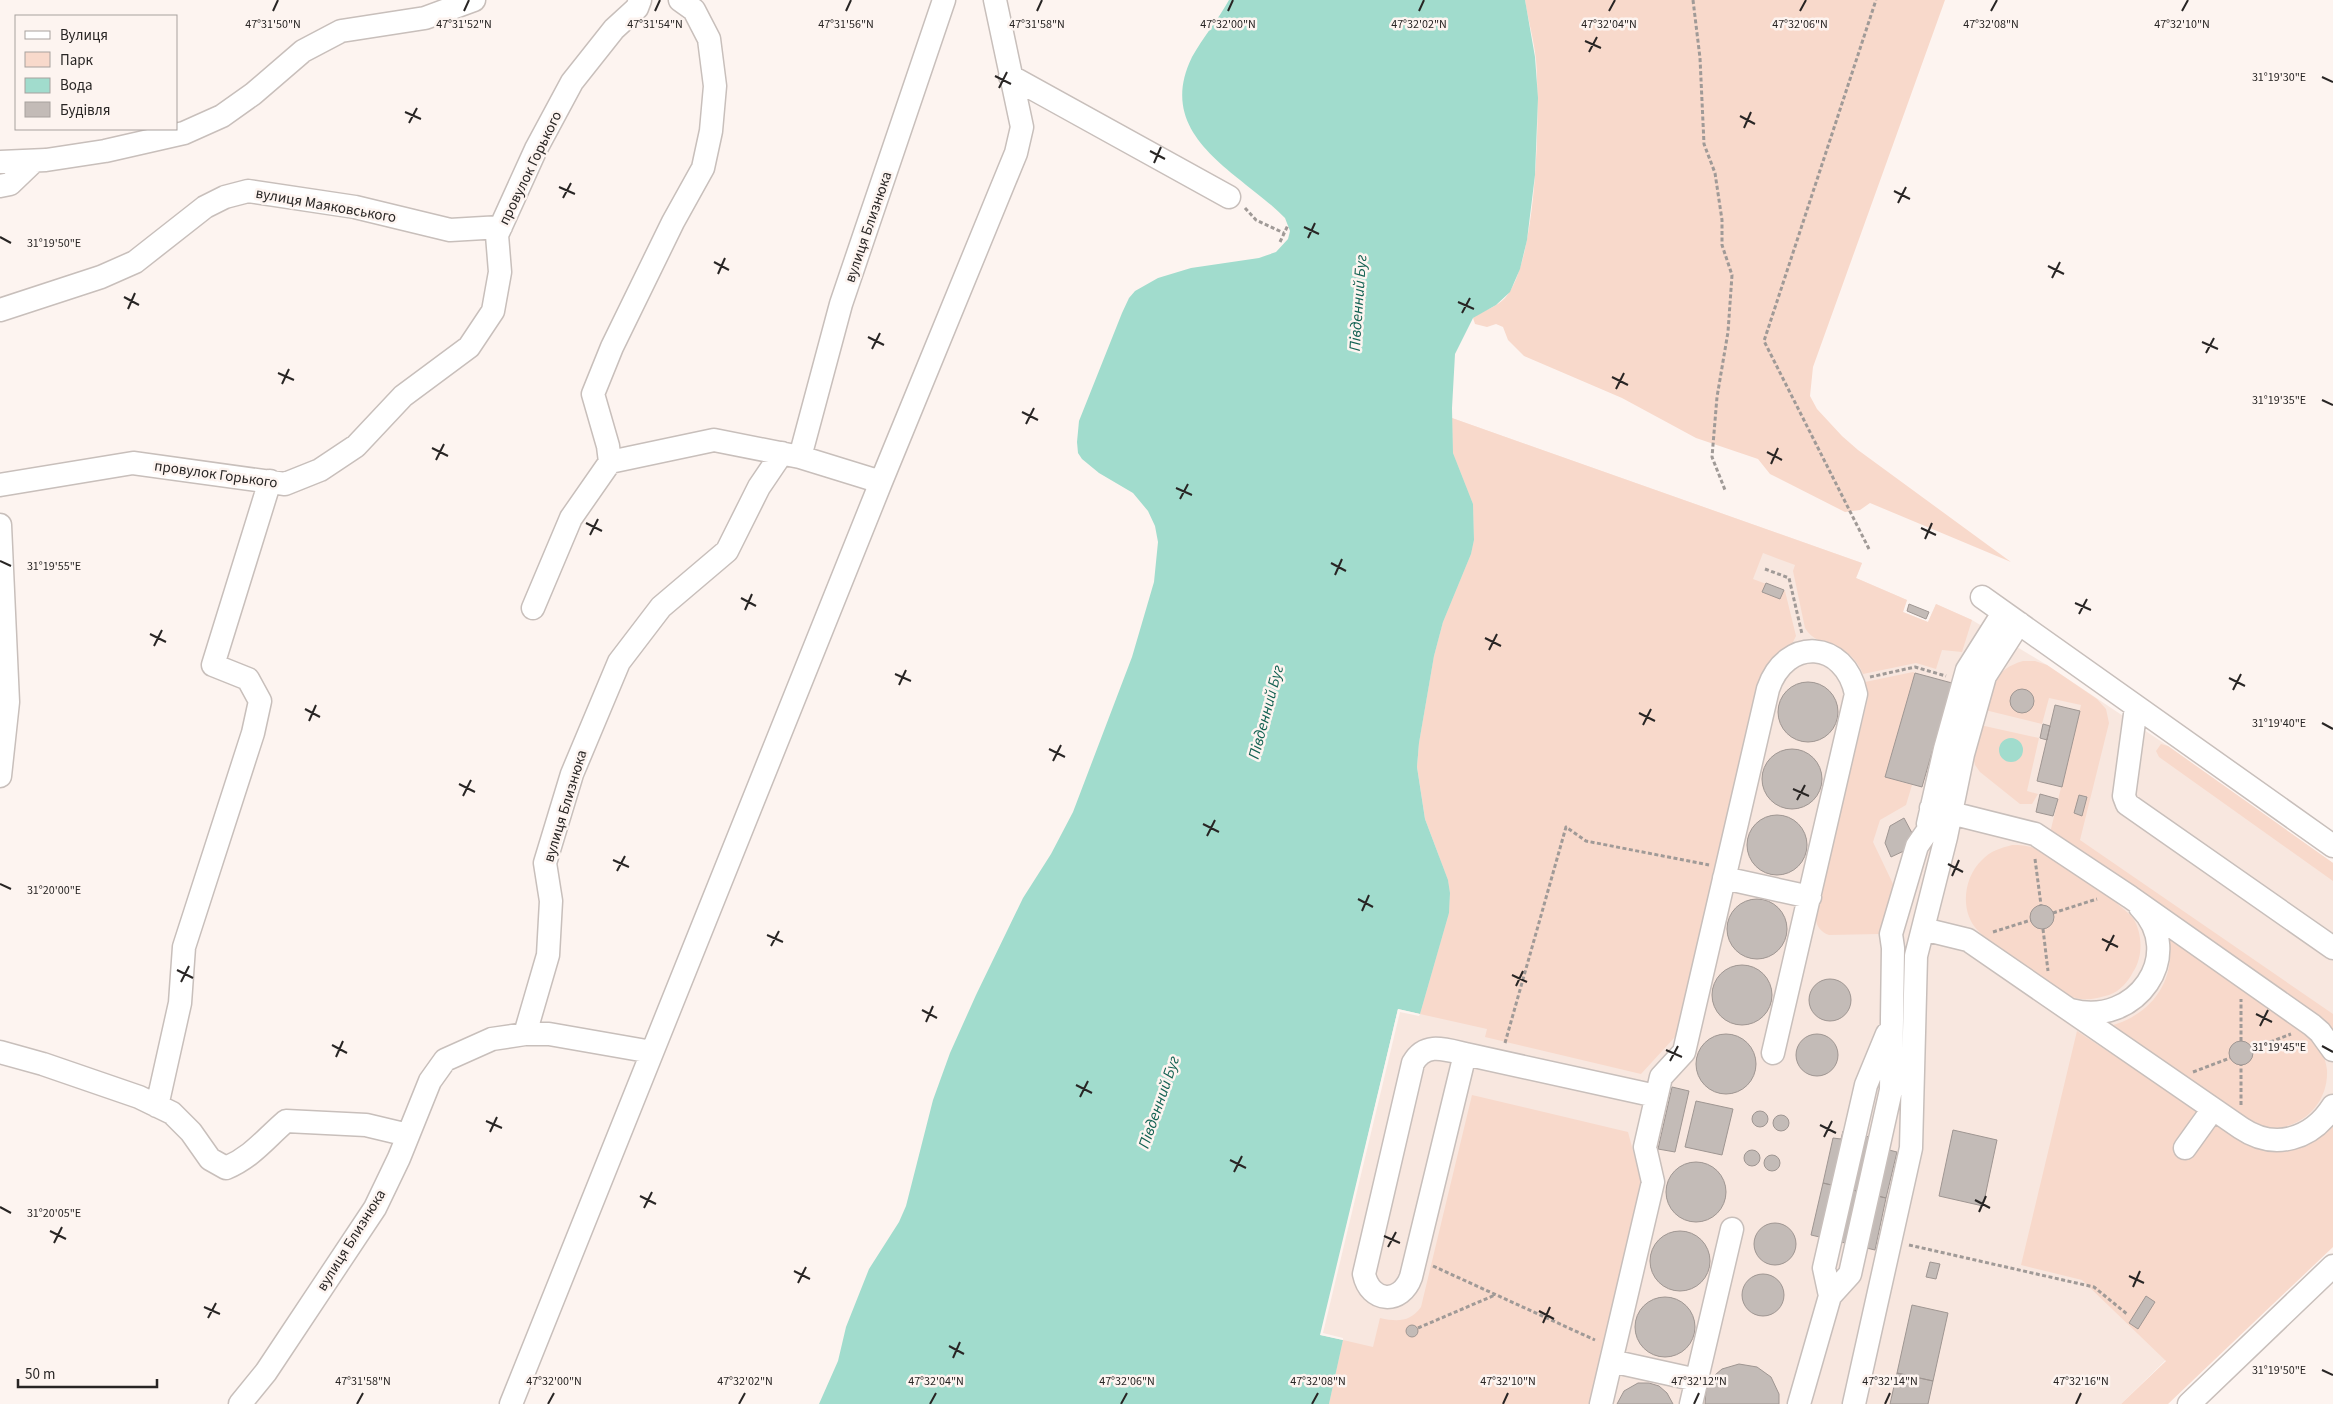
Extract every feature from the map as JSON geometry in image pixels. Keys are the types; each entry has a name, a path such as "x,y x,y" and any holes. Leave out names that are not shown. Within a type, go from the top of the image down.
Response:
{"street":[{"path":"0,162 34,160 105,150 184,132 222,116 253,94 303,51 341,31 425,18 474,0"},
{"name":"провулок Горького","path":"0,485 133,463 285,484 320,470 356,446 403,396 469,347 493,311 500,272 497,235 536,149 572,82 614,29 637,8 640,0"},
{"path":"533,608 571,518 610,462 608,446 593,394 612,347 703,168 711,131 715,86 709,39 694,10 680,0"},
{"name":"вулиця Близнюка","path":"240,1404 266,1372 375,1208 430,1081 445,1060 492,1038 525,1034 548,955 551,901 545,863 572,774 619,662 661,607 728,551 759,487 791,455 944,0"},
{"path":"511,1404 880,482 1016,152 1022,127 994,0"},
{"path":"1010,76 1229,197"},
{"path":"0,186 10,184 34,160"},
{"name":"вулиця Маяковського","path":"0,310 101,277 135,262 205,207 225,197 248,191 355,207 450,230 501,226"},
{"path":"610,462 714,440 791,455 880,482"},
{"path":"158,1106 180,1003 184,948 253,733 260,701 248,679 213,665 270,481"},
{"path":"0,525 8,702 0,776"},
{"path":"1982,597 2333,846"},
{"path":"1854,1404 1911,1148 1916,956 1923,929 1941,811 1945,749 1967,670 2011,618"},
{"path":"1799,1404 1830,1296 1850,1274 1891,1090 1895,940 1923,842 1941,811 1963,754 1985,676 2011,618"},
{"path":"1601,1404 1653,1182 1645,1147 1656,1096 1661,1077 1684,1052 1773,675 1787,660 1806,652 1820,652 1833,657 1845,666 1854,680 1856,694 1773,1053"},
{"path":"2136,707 2125,801 2333,948"},
{"path":"1941,811 2032,833 2126,894 2312,1025 2320,1032 2333,1050"},
{"path":"1725,873 1810,897"},
{"path":"2058,1003 2084,1014 2105,1013 2124,1006 2146,985 2155,966 2157,943 2152,922 2126,894"},
{"path":"1923,929 1968,940 2171,1081 2258,1138 2287,1139 2315,1128 2333,1106"},
{"path":"525,1034 550,1034 652,1052"},
{"path":"1465,1054 1416,1258 1408,1284 1397,1295 1382,1296 1369,1288 1364,1274 1365,1266 1413,1063 1417,1057 1429,1048 1437,1048 1465,1054 1500,1062 1656,1096"},
{"path":"0,1052 43,1064 139,1097 172,1113 191,1132 210,1159 226,1168 255,1151 264,1139 286,1121 366,1125 408,1135"},
{"path":"2185,1148 2213,1109"},
{"path":"1691,1404 1732,1228"},
{"path":"2189,1404 2333,1266"},
{"path":"1613,1355 1697,1380"}],"path":[{"path":"1693,0 1700,58 1704,144 1715,173 1722,220 1722,246 1732,275 1728,332 1717,396 1712,457 1725,490"},
{"path":"1869,549 1764,341 1876,0"},
{"path":"1229,197 1239,202 1256,220 1284,233"},
{"path":"1280,242 1288,226"},
{"path":"1765,569 1789,578 1806,652"},
{"path":"1854,680 1915,667 1964,681"},
{"path":"1500,1062 1566,827 1586,841 1725,873"},
{"path":"2032,833 2040,905"},
{"path":"2053,913 2126,894"},
{"path":"1968,940 2031,920"},
{"path":"2043,929 2058,1003"},
{"path":"2241,975 2241,1041"},
{"path":"2252,1049 2312,1025"},
{"path":"2171,1081 2230,1058"},
{"path":"2241,1065 2241,1128"},
{"path":"1890,1241 2094,1287 2127,1314"},
{"path":"1416,1258 1495,1294 1613,1355"},
{"path":"1418,1328 1495,1294"}],"shaded area":[{"path":"1452,418 1862,563 1856,578 1907,600 1903,612 1928,622 1936,604 1972,620 2047,665 2168,746 2333,863 2333,1196 2121,1404 1329,1404 1342,1341 1320,1335 1398,1009 1449,913 1419,743 1434,656 1443,622"}],"green space":[{"path":"1525,0 1945,0 1813,367 1810,396 1817,409 1858,450 2011,562 1870,503 1860,510 1845,512 1770,474 1758,459 1696,438 1622,398 1524,356 1508,340 1503,327 1496,324 1487,327 1475,324 1473,318 1502,301 1516,279 1524,252 1530,220 1537,148 1537,83 1535,52"},
{"path":"1452,418 1862,563 1856,578 1907,600 1903,612 1928,622 1936,604 1972,620 1962,652 1942,650 1936,669 1916,663 1863,674 1850,655 1818,640 1805,628 1793,571 1795,565 1763,553 1753,579 1785,591 1796,636 1790,648 1685,1026 1641,1074 1485,1037 1487,1029 1420,1014 1449,913 1450,893 1448,880 1425,819 1417,767 1419,743 1434,656 1443,622 1471,554 1474,540 1473,504 1453,453"},
{"path":"2023,661 2035,661 2047,665 2097,699 2106,709 2109,723 2080,840 2333,1014 2333,1033 2050,833 2081,705 2049,698 2042,724 1985,710 1996,679 2006,669"},
{"path":"1915,673 1885,777 1912,785 1906,805 1880,820 1873,842 1894,886 1880,934 1829,935 1818,927 1816,914 1868,698 1865,682"},
{"path":"1980,725 2039,738 2027,791 2038,794 2032,804 2020,804 1980,772 1975,765 1973,757"},
{"path":"2161,744 2168,746 2333,863 2333,881 2159,757 2156,751"},
{"path":"2012,845 2031,847 2050,855 2104,893 2133,918 2139,931 2139,959 2129,979 2117,991 2109,995 2088,999 2079,999 2066,994 2006,955 1974,926 1966,901 1966,891 1972,874 1989,854"},
{"path":"2169,939 2313,1039 2325,1062 2327,1070 2326,1083 2316,1107 2307,1116 2285,1127 2258,1126 2241,1117 2110,1026 2138,1014 2158,994 2168,969 2170,955"},
{"path":"2077,1031 2242,1140 2333,1121 2333,1247 2168,1404 2121,1404 2166,1361 2082,1280 2021,1265"},
{"path":"1472,1095 1628,1132 1645,1196 1597,1404 1329,1404 1343,1340 1373,1347 1380,1318 1403,1320 1412,1316 1421,1307"}],"water":[{"name":"Південний Буг","path":"1229,0 1525,0 1535,57 1538,98 1535,175 1527,240 1520,269 1510,292 1496,305 1473,318 1455,354 1452,408 1453,453 1473,504 1474,540 1471,554 1443,622 1434,656 1419,743 1417,767 1425,819 1448,880 1450,893 1449,913 1420,1014 1398,1009 1321,1335 1343,1340 1329,1404 819,1404 838,1361 846,1327 869,1269 899,1222 906,1206 933,1100 950,1053 1023,898 1051,854 1073,812 1132,657 1154,582 1158,542 1155,526 1148,511 1133,493 1099,473 1082,459 1078,453 1079,421 1122,313 1129,298 1135,291 1158,278 1191,268 1259,258 1276,252 1288,239 1290,231 1285,218 1207,150 1192,131 1184,109 1183,85 1192,57"},
{"path":"2011,738 2016,739 2022,745 2022,755 2016,761 2011,762 2006,761 2000,755 1999,750 2000,745 2006,739"}],"pier":[{"path":"1398,1009 1420,1014 1419,1016 1400,1012 1323,1333 1343,1338 1343,1340 1320,1335"}],"building":[{"path":"1766,583 1784,590 1780,599 1762,592"},
{"path":"1909,604 1929,612 1926,619 1907,611"},
{"path":"1915,673 1952,683 1922,787 1885,777"},
{"path":"1808,682 1825,687 1833,695 1838,712 1833,729 1825,737 1808,742 1791,737 1783,729 1778,712 1783,695 1791,687"},
{"path":"2022,689 2027,690 2033,696 2033,706 2027,712 2022,713 2017,712 2011,706 2010,701 2011,696 2017,690"},
{"path":"2055,705 2080,711 2062,787 2037,781"},
{"path":"2043,724 2050,726 2047,740 2040,738"},
{"path":"1792,749 1809,754 1817,762 1822,779 1817,796 1809,804 1792,809 1775,804 1767,796 1762,779 1767,762 1775,754"},
{"path":"2040,794 2058,799 2053,816 2036,812"},
{"path":"2079,795 2087,797 2082,816 2074,813"},
{"path":"1777,815 1794,820 1802,828 1807,845 1802,862 1794,870 1777,875 1760,870 1752,862 1747,845 1752,828 1760,820"},
{"path":"1904,818 1912,833 1906,850 1891,857 1885,843 1890,826"},
{"path":"1757,899 1774,904 1782,912 1787,929 1782,946 1774,954 1757,959 1740,954 1732,946 1727,929 1732,912 1740,904"},
{"path":"2042,905 2047,906 2053,912 2053,922 2047,928 2042,929 2037,928 2031,922 2030,917 2031,912 2037,906"},
{"path":"1742,965 1759,970 1767,978 1772,995 1767,1012 1759,1020 1742,1025 1725,1020 1717,1012 1712,995 1717,978 1725,970"},
{"path":"1834,979 1842,982 1848,988 1851,1000 1848,1012 1842,1018 1826,1021 1818,1018 1812,1012 1809,996 1812,988 1818,982"},
{"path":"1726,1034 1743,1039 1751,1047 1756,1064 1751,1081 1743,1089 1726,1094 1709,1089 1701,1081 1696,1064 1701,1047 1709,1039"},
{"path":"1821,1034 1829,1037 1835,1043 1838,1055 1835,1067 1829,1073 1813,1076 1805,1073 1799,1067 1796,1051 1799,1043 1805,1037"},
{"path":"2241,1041 2246,1042 2252,1048 2252,1058 2246,1064 2241,1065 2236,1064 2230,1058 2229,1053 2230,1048 2236,1042"},
{"path":"1672,1087 1689,1091 1675,1152 1658,1149"},
{"path":"1696,1101 1733,1109 1722,1155 1685,1147"},
{"path":"1760,1111 1766,1113 1768,1119 1766,1125 1760,1127 1754,1125 1752,1119 1754,1113"},
{"path":"1781,1115 1787,1117 1789,1123 1787,1129 1781,1131 1775,1129 1773,1123 1775,1117"},
{"path":"1953,1130 1997,1140 1983,1206 1939,1196"},
{"path":"1843,1131 1891,1142 1889,1150 1897,1152 1886,1198 1823,1183 1833,1138 1841,1139"},
{"path":"1752,1150 1758,1152 1760,1158 1758,1164 1752,1166 1746,1164 1744,1158 1746,1152"},
{"path":"1772,1155 1778,1157 1780,1163 1778,1169 1772,1171 1766,1169 1764,1163 1766,1157"},
{"path":"1696,1162 1713,1167 1721,1175 1726,1192 1721,1209 1713,1217 1696,1222 1679,1217 1671,1209 1666,1192 1671,1175 1679,1167"},
{"path":"1823,1183 1886,1198 1875,1250 1811,1235"},
{"path":"1779,1223 1787,1226 1793,1232 1796,1244 1793,1256 1787,1262 1771,1265 1763,1262 1757,1256 1754,1240 1757,1232 1763,1226"},
{"path":"1680,1231 1697,1236 1705,1244 1710,1261 1705,1278 1697,1286 1680,1291 1663,1286 1655,1278 1650,1261 1655,1244 1663,1236"},
{"path":"1930,1262 1940,1264 1936,1279 1926,1277"},
{"path":"1767,1274 1775,1277 1781,1283 1784,1295 1781,1307 1775,1313 1759,1316 1751,1313 1745,1307 1742,1291 1745,1283 1751,1277"},
{"path":"2146,1296 2155,1302 2138,1329 2129,1323"},
{"path":"1665,1297 1682,1302 1690,1310 1695,1327 1690,1344 1682,1352 1665,1357 1648,1352 1640,1344 1635,1327 1640,1310 1648,1302"},
{"path":"1912,1305 1948,1313 1933,1381 1897,1373"},
{"path":"1410,1325 1414,1325 1418,1331 1414,1337 1410,1337 1406,1333 1406,1329"},
{"path":"1739,1364 1757,1367 1771,1377 1779,1394 1779,1404 1705,1404 1706,1390 1715,1375 1722,1369"},
{"path":"1897,1373 1933,1381 1928,1404 1890,1404"},
{"path":"1638,1383 1649,1383 1659,1386 1667,1393 1673,1404 1617,1404 1624,1391"}]}
